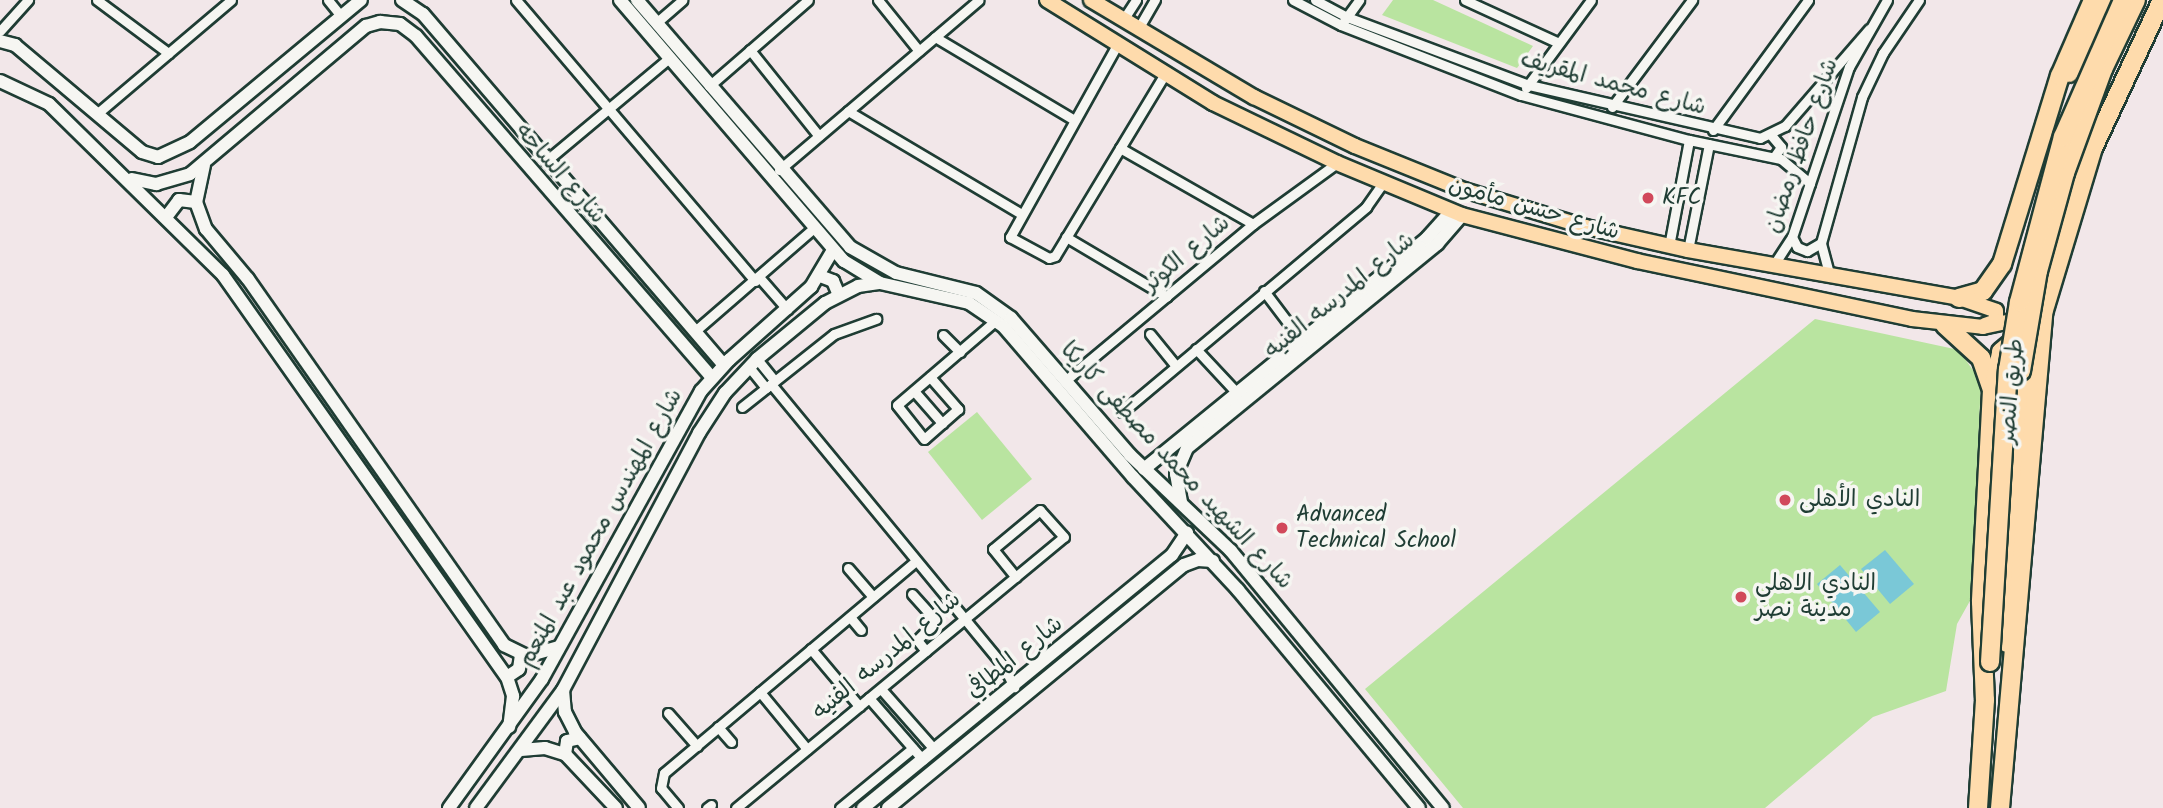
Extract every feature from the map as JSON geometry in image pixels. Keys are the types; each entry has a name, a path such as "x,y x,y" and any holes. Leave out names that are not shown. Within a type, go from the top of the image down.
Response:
{"highway":[{"path":"1959,298 1983,291 2005,258 2053,96 2093,0"},
{"path":"2053,96 2110,0"},
{"path":"2006,710 1998,663 2008,370 2019,302 2063,136 2123,0"},
{"path":"1985,701 1998,663 2021,371 2032,304 2075,141 2136,0"},
{"path":"2124,76 2150,0"},
{"name":"طريق النصر","path":"2000,808 2006,710 2020,616 2040,342 2046,304 2074,200 2124,76 2162,0"},
{"path":"2005,258 2054,272"},
{"name":"طريق النصر","path":"1945,325 1981,358 1992,390 1981,615 1985,701 1978,808"},
{"path":"1992,390 2007,344 2023,336 2040,342"}],"main road":[{"name":"شارع حسن مأمون","path":"1047,0 1213,103 1337,163 1456,213 1637,261 1945,325 1973,327 2012,323 2046,304"},
{"name":"شارع حسن مأمون","path":"1091,0 1225,81 1356,146 1464,190 1669,246 1772,267 1959,298 1997,313 1994,323 1973,327"},
{"path":"1164,75 1181,70 1177,52"},
{"path":"1213,103 1209,87 1225,81"}],"street":[{"path":"0,31 28,0"},
{"path":"97,0 168,53"},
{"path":"99,112 231,0"},
{"path":"328,0 340,15"},
{"path":"0,41 15,45 99,112 142,152 168,155 235,107 340,15 361,0"},
{"name":"شارع الساحه","path":"402,0 416,5 560,179 724,365"},
{"path":"516,0 786,309"},
{"name":"شارع الشهيد محمد مصطفى كاريكا","path":"620,0 833,250 880,283 960,300 996,320 1213,561 1419,808"},
{"name":"شارع الشهيد محمد مصطفى كاريكا","path":"636,0 779,170 858,254 896,273 955,285 986,298 1011,318 1144,469 1246,568 1443,808"},
{"path":"656,23 682,0"},
{"path":"878,0 919,51"},
{"path":"779,170 979,0"},
{"path":"1123,20 1136,0"},
{"path":"1138,29 1155,0"},
{"name":"شارع محمد المقريف","path":"1293,0 1521,95 1689,140 1774,157 1795,166 1810,183"},
{"name":"شارع محمد المقريف","path":"1315,0 1344,21 1529,85 1713,130 1760,138 1771,135"},
{"path":"1344,21 1359,0"},
{"path":"1521,95 1591,0"},
{"path":"1612,107 1692,0"},
{"path":"1713,130 1808,0"},
{"name":"شارع حافظ رمضان","path":"1772,267 1792,237 1840,89 1869,29 1887,0"},
{"name":"شارع حافظ رمضان","path":"1821,243 1868,82 1920,0"},
{"path":"1471,1 1559,43"},
{"path":"709,86 802,2"},
{"name":"شارع الساحه","path":"204,164 366,26 386,22 411,31 547,191 712,378"},
{"path":"1774,157 1781,147 1771,135 1785,126 1869,29"},
{"path":"935,37 1074,120"},
{"path":"1117,45 1009,236 1053,258 1164,75"},
{"path":"750,50 819,136"},
{"path":"546,161 669,58"},
{"path":"0,81 49,104 167,216 238,295 507,677 513,695 509,727"},
{"path":"848,111 1020,213"},
{"path":"1669,246 1689,140"},
{"path":"1688,250 1709,144"},
{"path":"1120,148 1253,224"},
{"name":"شارع الكوثر","path":"1066,380 1253,224 1337,163"},
{"path":"127,177 148,184 165,183 204,164"},
{"path":"204,164 196,202 206,229 248,279 503,645 521,655 559,647"},
{"path":"547,191 560,179"},
{"path":"1122,412 1369,204 1383,183"},
{"path":"561,207 575,195"},
{"path":"167,216 175,201 196,202"},
{"name":"شارع المدرسه الفنيه","path":"1144,469 1456,213"},
{"name":"شارع المدرسه الفنيه","path":"1178,466 1187,448 1437,244 1456,213"},
{"path":"695,331 814,228"},
{"path":"1066,237 1167,297"},
{"path":"1792,237 1802,250 1812,250 1821,243 1830,276"},
{"name":"شارع المهندس محمود عبد المنعم","path":"449,808 509,727 559,647 685,416 724,365 820,276 833,250"},
{"path":"820,276 833,281 839,295"},
{"name":"شارع المهندس محمود عبد المنعم","path":"476,808 563,690 699,433 753,363 839,295 880,283"},
{"path":"1264,291 1301,340"},
{"path":"742,407 834,334 876,319"},
{"path":"930,377 958,409 923,438 896,406 996,320"},
{"path":"1150,334 1176,366"},
{"path":"943,335 960,352"},
{"path":"1196,349 1237,393"},
{"path":"701,366 714,353"},
{"path":"753,363 1019,683"},
{"path":"914,391 942,423"},
{"path":"1164,452 1178,466 1181,502"},
{"name":"شارع المدرسه الفنيه","path":"736,808 881,689 926,651 964,620 1016,577 1064,537 1037,510 993,550 1016,577"},
{"name":"شارع المطافي","path":"863,808 1166,560 1187,533"},
{"path":"1166,560 1175,564 1177,571"},
{"path":"678,808 661,788 660,780 916,561"},
{"name":"شارع المطافي","path":"888,808 1177,571 1193,561 1213,561"},
{"path":"848,568 873,597"},
{"path":"912,594 936,621 917,640 926,651"},
{"path":"850,617 861,630"},
{"path":"811,649 859,706"},
{"path":"507,677 519,669 521,655"},
{"path":"881,689 935,750"},
{"path":"563,690 568,719 580,738 639,808"},
{"path":"760,692 807,750"},
{"path":"870,698 923,760"},
{"path":"668,713 697,746"},
{"path":"719,727 731,742"},
{"path":"565,754 567,741 580,738"},
{"path":"521,750 545,748 565,754 616,808"},
{"path":"840,808 913,748"}],"green space":[{"path":"1393,0 1433,0 1533,46 1517,68 1382,15"},
{"name":"النادي الأهلى","path":"1815,319 1959,350 1981,382 1971,599 1957,624 1946,691 1873,717 1765,808 1463,808 1365,689"},
{"path":"977,412 1032,479 982,520 928,452"}],"water":[{"path":"1885,550 1914,584 1890,604 1861,569"},
{"path":"1840,565 1880,612 1856,632 1817,584"}],"place":[{"name":"KFC","path":"1648,198"},
{"name":"النادي الأهلى","path":"1785,500"},
{"name":"Advanced Technical School","path":"1282,528"},
{"name":"النادي الاهلي مدينة نصر","path":"1741,597"}]}
